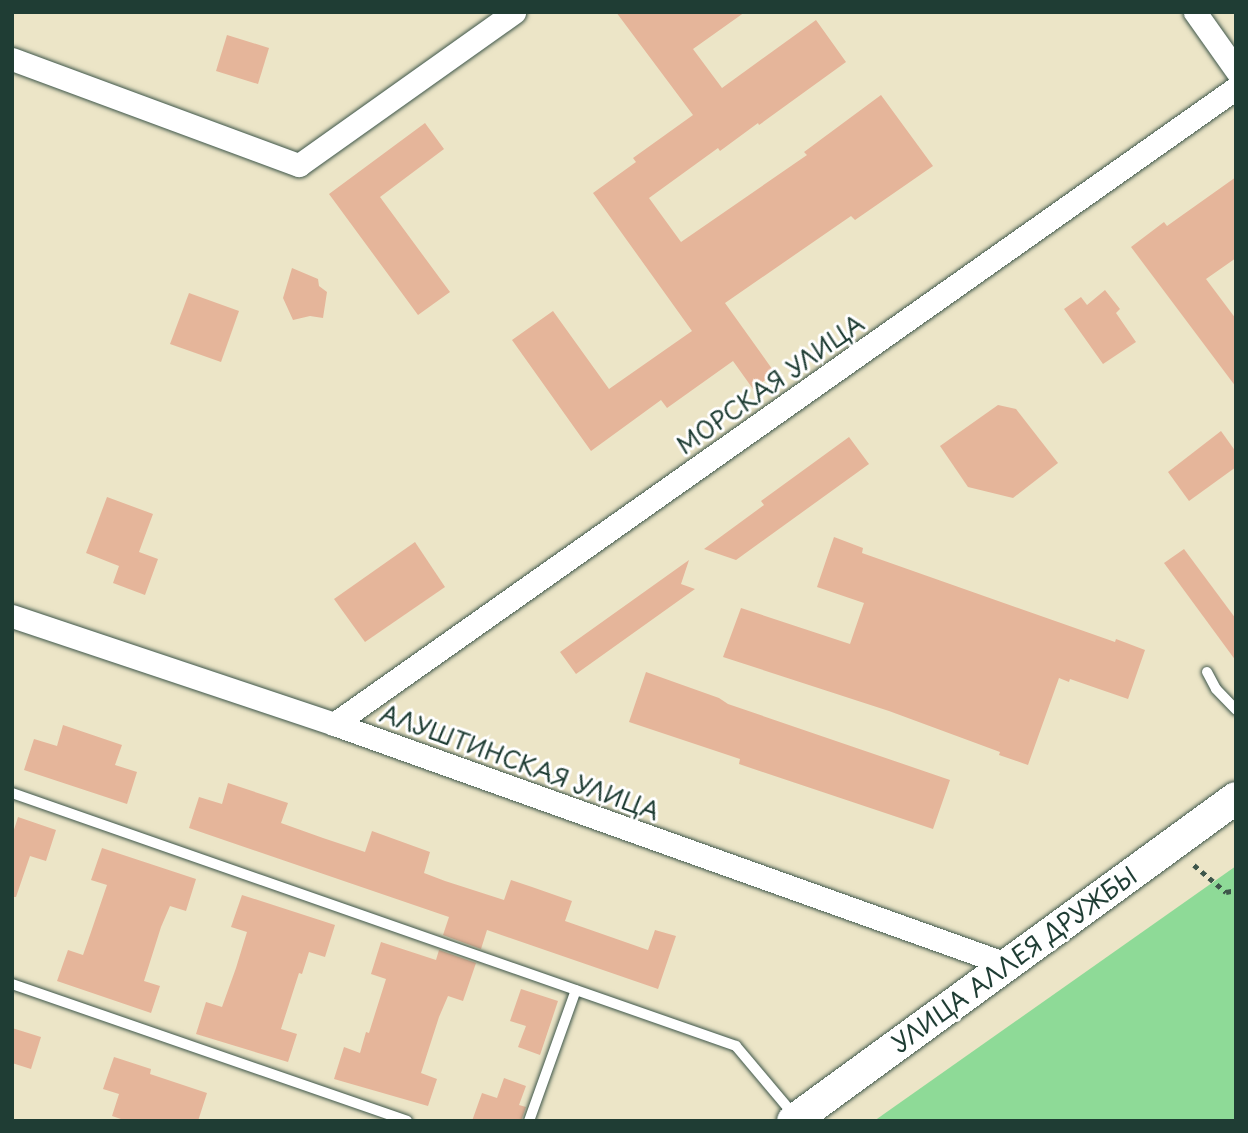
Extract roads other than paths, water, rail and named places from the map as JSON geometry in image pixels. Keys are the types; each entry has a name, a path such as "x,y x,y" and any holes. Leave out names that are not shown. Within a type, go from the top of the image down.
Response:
{"main road":[{"name":"УЛИЦА АЛЛЕЯ ДРУЖБЫ","path":"795,1119 1236,798"}],"street":[{"path":"12,59 299,165 514,12"},
{"path":"1195,12 1236,70"},
{"name":"МОРСКАЯ УЛИЦА","path":"334,724 1236,88"},
{"name":"АЛУШТИНСКАЯ УЛИЦА","path":"12,616 334,724 1009,965"}],"lane":[{"path":"1207,673 1216,689 1236,710"},
{"path":"12,793 736,1046 795,1119"},
{"path":"12,984 407,1121"},
{"path":"529,1121 576,990"}]}
